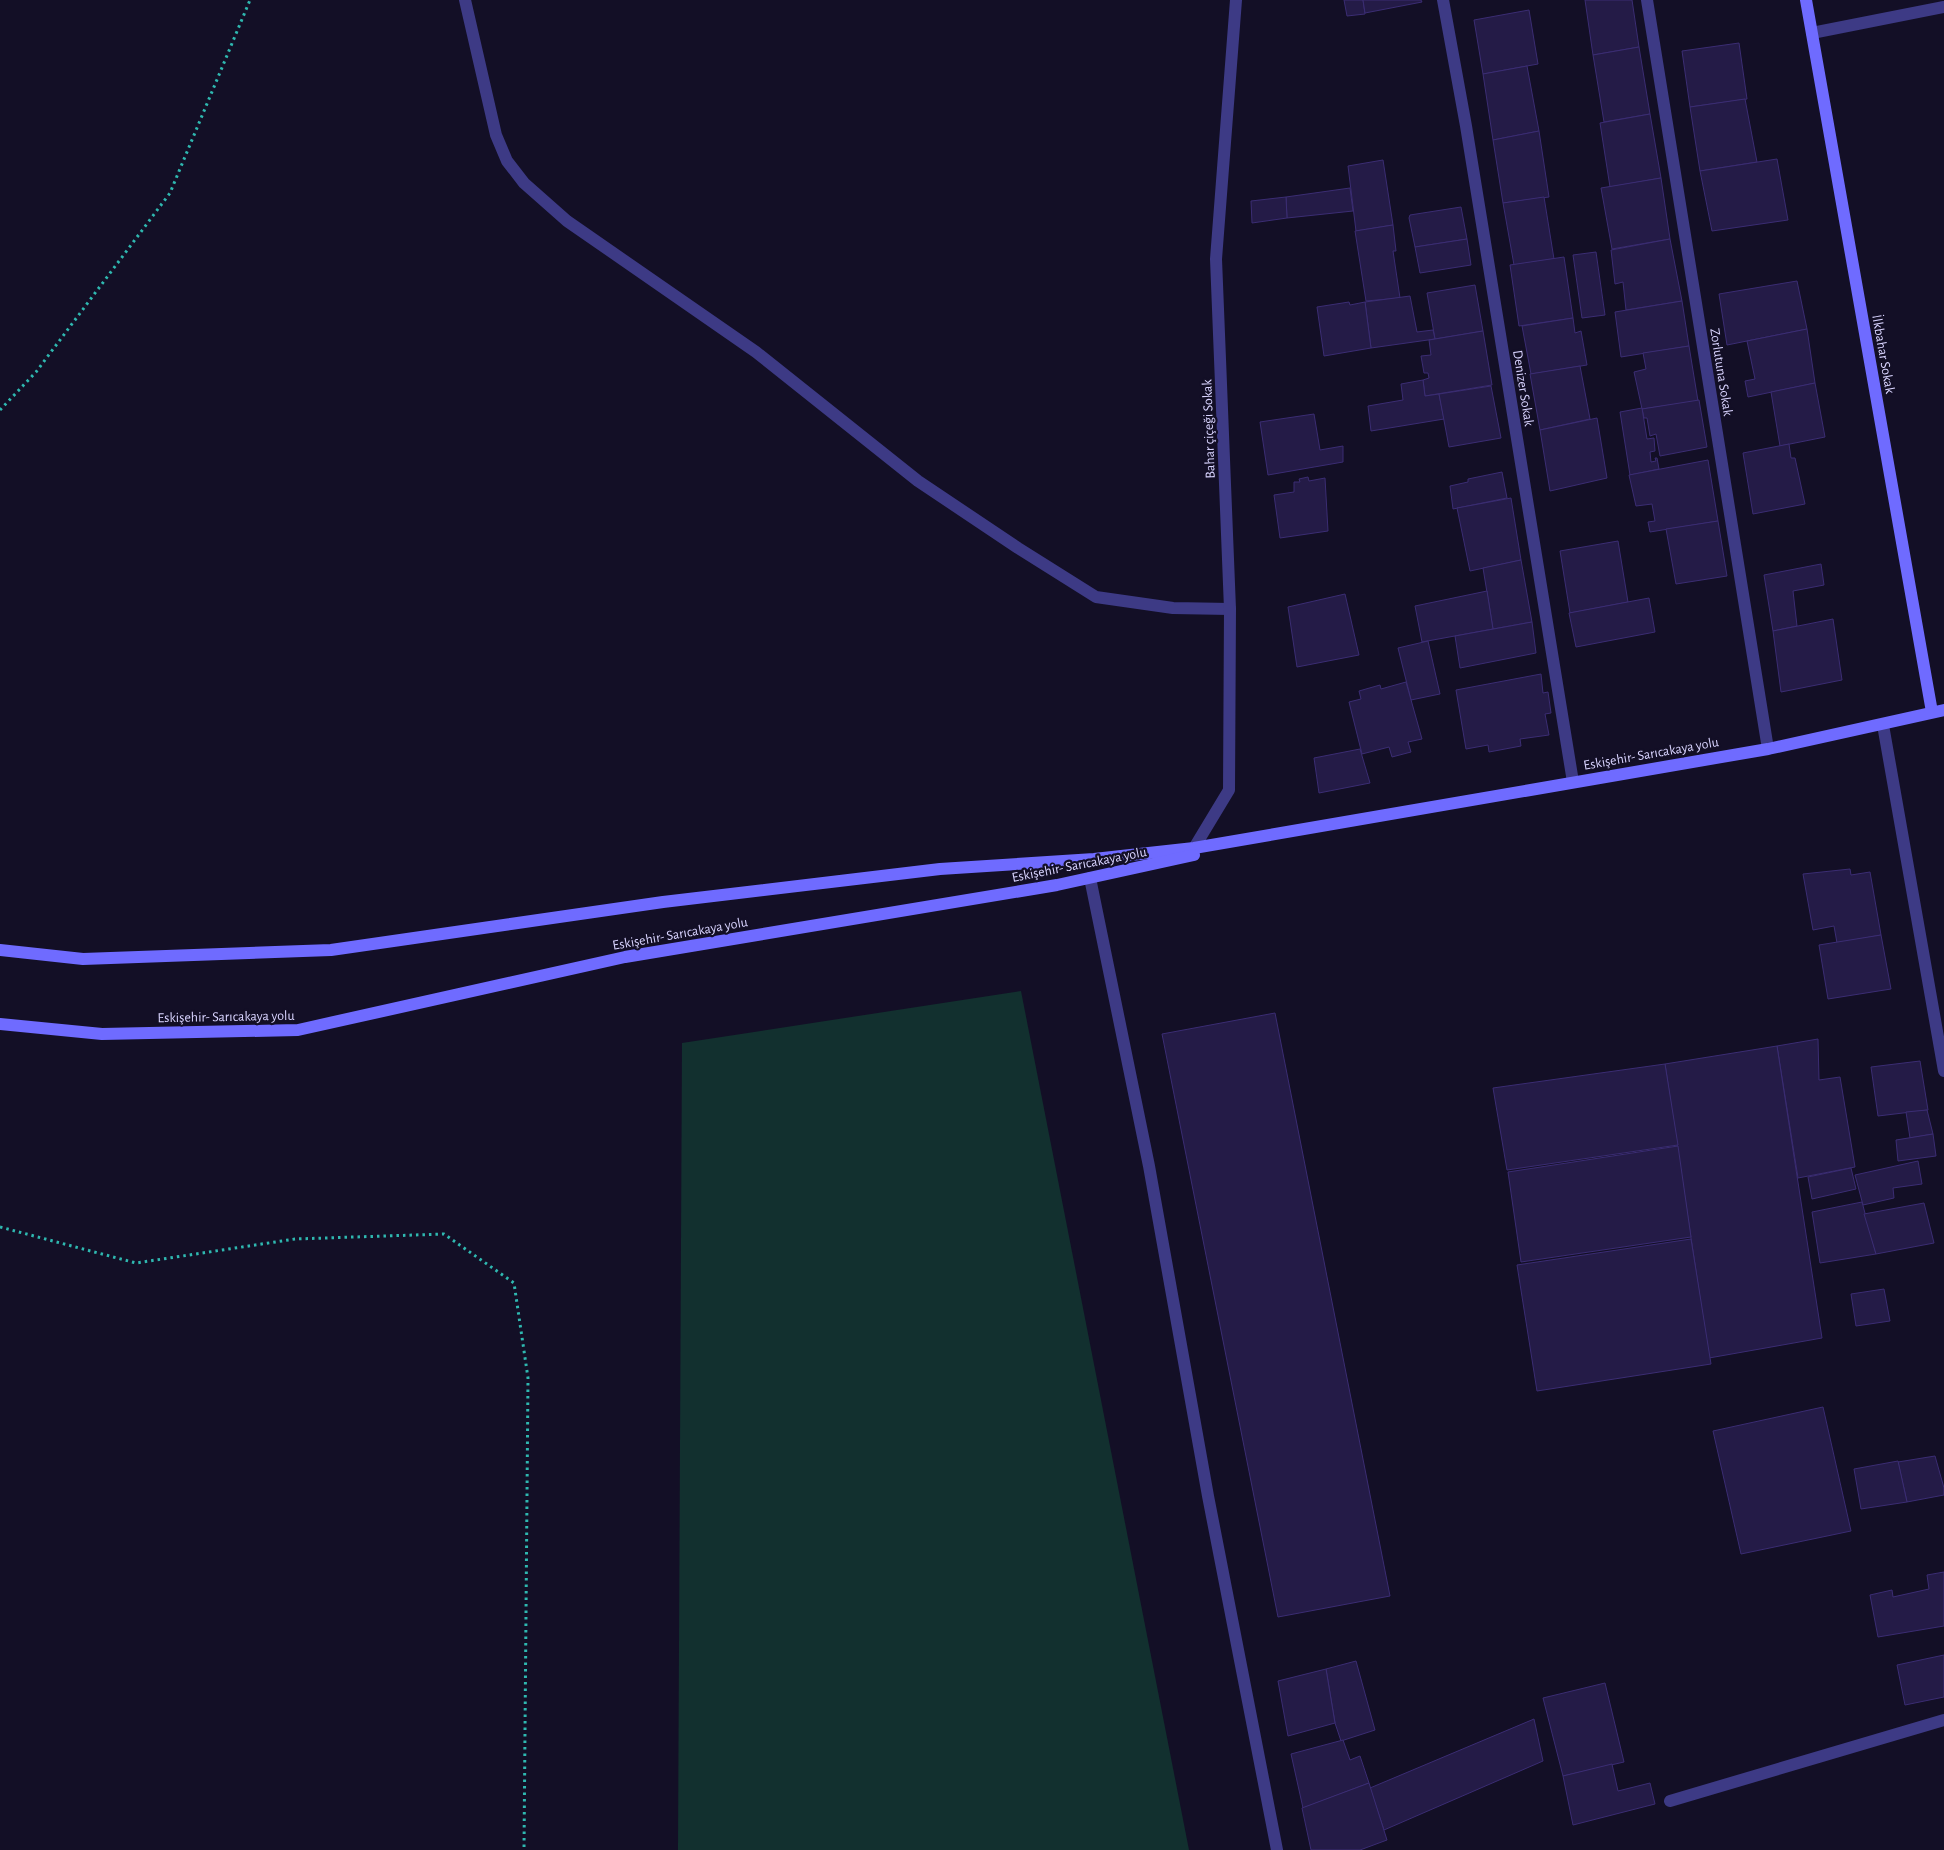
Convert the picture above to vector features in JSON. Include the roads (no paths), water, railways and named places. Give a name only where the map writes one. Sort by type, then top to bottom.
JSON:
[{"type":"main road","name":"İlkbahar Sokak","points":[[1806,0],[1938,711]]},
{"type":"main road","name":"Eskişehir- Sarıcakaya yolu","points":[[0,950],[83,959],[331,950],[663,902],[930,870],[1094,859],[1194,848],[1768,749],[1938,711]]},
{"type":"main road","name":"Eskişehir- Sarıcakaya yolu","points":[[0,1024],[102,1034],[298,1030],[625,957],[1057,885],[1362,819]]},
{"type":"street","points":[[466,0],[496,135],[507,161],[524,183],[567,220],[756,352],[918,481],[1018,548],[1096,597],[1173,608],[1230,609]]},
{"type":"street","name":"Bahar çiçeği Sokak","points":[[1194,848],[1228,790],[1230,609],[1216,259],[1236,0]]},
{"type":"street","name":"Denizer Sokak","points":[[1443,0],[1466,126],[1573,782]]},
{"type":"street","name":"Zorlutuna Sokak","points":[[1647,0],[1768,749]]},
{"type":"street","points":[[1812,33],[1944,7]]},
{"type":"street","points":[[1882,725],[1944,1071]]},
{"type":"street","points":[[1090,878],[1149,1166],[1208,1496],[1277,1850]]},
{"type":"street","points":[[1670,1801],[1944,1720]]}]
